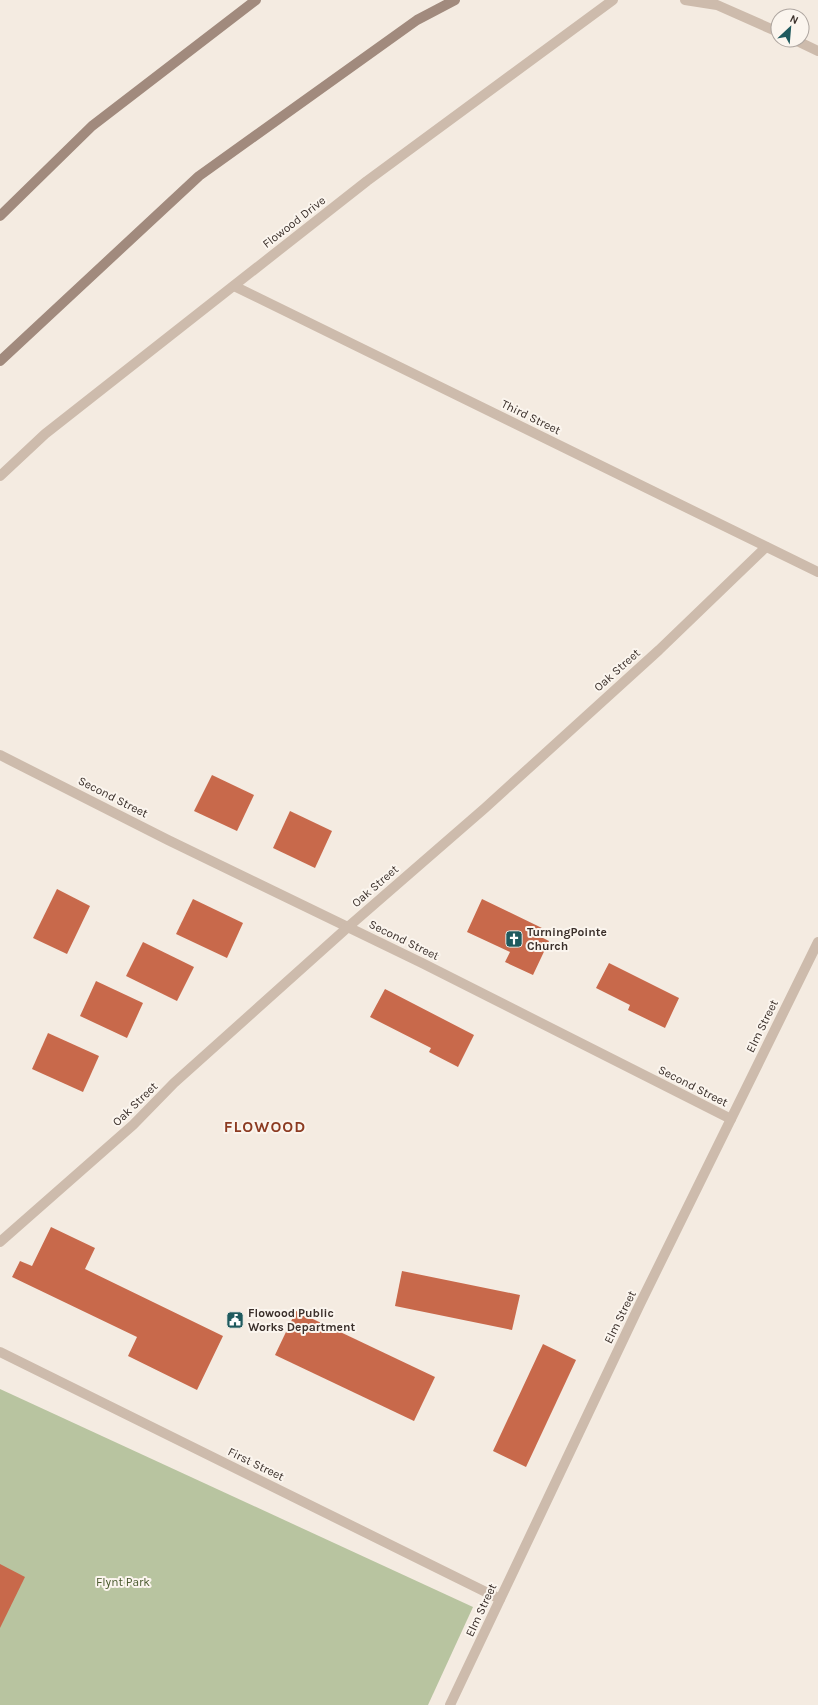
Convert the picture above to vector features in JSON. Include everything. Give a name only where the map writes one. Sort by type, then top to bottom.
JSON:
[{"type":"main road","points":[[0,216],[92,126],[256,0]]},
{"type":"main road","points":[[0,361],[199,176],[417,20],[455,0]]},
{"type":"street","name":"Flowood Drive","points":[[0,476],[45,434],[367,181],[613,0]]},
{"type":"street","points":[[685,0],[717,5],[770,28]]},
{"type":"street","name":"Third Street","points":[[234,286],[818,572]]},
{"type":"street","name":"Oak Street","points":[[0,1242],[133,1125],[174,1083],[348,927],[486,808],[659,650],[766,547]]},
{"type":"street","name":"Second Street","points":[[0,755],[168,840],[348,927],[731,1119]]},
{"type":"street","name":"Elm Street","points":[[450,1705],[640,1304],[818,942]]},
{"type":"street","name":"First Street","points":[[0,1352],[500,1599]]},
{"type":"green space","name":"Flynt Park","points":[[0,1389],[473,1607],[428,1705],[0,1705]]},
{"type":"building","points":[[212,775],[254,795],[237,831],[194,811]]},
{"type":"building","points":[[290,811],[332,831],[315,868],[273,848]]},
{"type":"building","points":[[57,889],[90,906],[67,954],[33,938]]},
{"type":"building","points":[[193,899],[243,923],[227,958],[176,934]]},
{"type":"building","name":"TurningPointe Church","points":[[482,899],[544,929],[541,937],[549,941],[533,975],[505,962],[510,952],[467,932]]},
{"type":"building","points":[[143,942],[194,967],[177,1001],[126,976]]},
{"type":"building","points":[[609,963],[679,998],[665,1028],[628,1010],[630,1005],[596,988]]},
{"type":"building","points":[[96,981],[143,1003],[127,1038],[80,1016]]},
{"type":"building","points":[[385,989],[474,1035],[458,1067],[429,1052],[431,1048],[370,1017]]},
{"type":"building","points":[[48,1033],[99,1056],[83,1092],[32,1069]]},
{"type":"building","points":[[51,1227],[95,1248],[85,1269],[223,1336],[197,1390],[128,1356],[137,1337],[12,1277],[20,1261],[32,1266]]},
{"type":"building","points":[[402,1271],[520,1295],[512,1330],[395,1306]]},
{"type":"building","points":[[296,1311],[435,1377],[414,1421],[275,1355]]},
{"type":"building","points":[[543,1344],[576,1360],[526,1467],[493,1451]]},
{"type":"building","points":[[0,1564],[25,1577],[0,1628]]},
{"type":"place","name":"TurningPointe Church","points":[[514,939]]},
{"type":"place","name":"Flowood Public Works Department","points":[[235,1320]]},
{"type":"district","name":"FLOWOOD","points":[[265,1126]]}]
